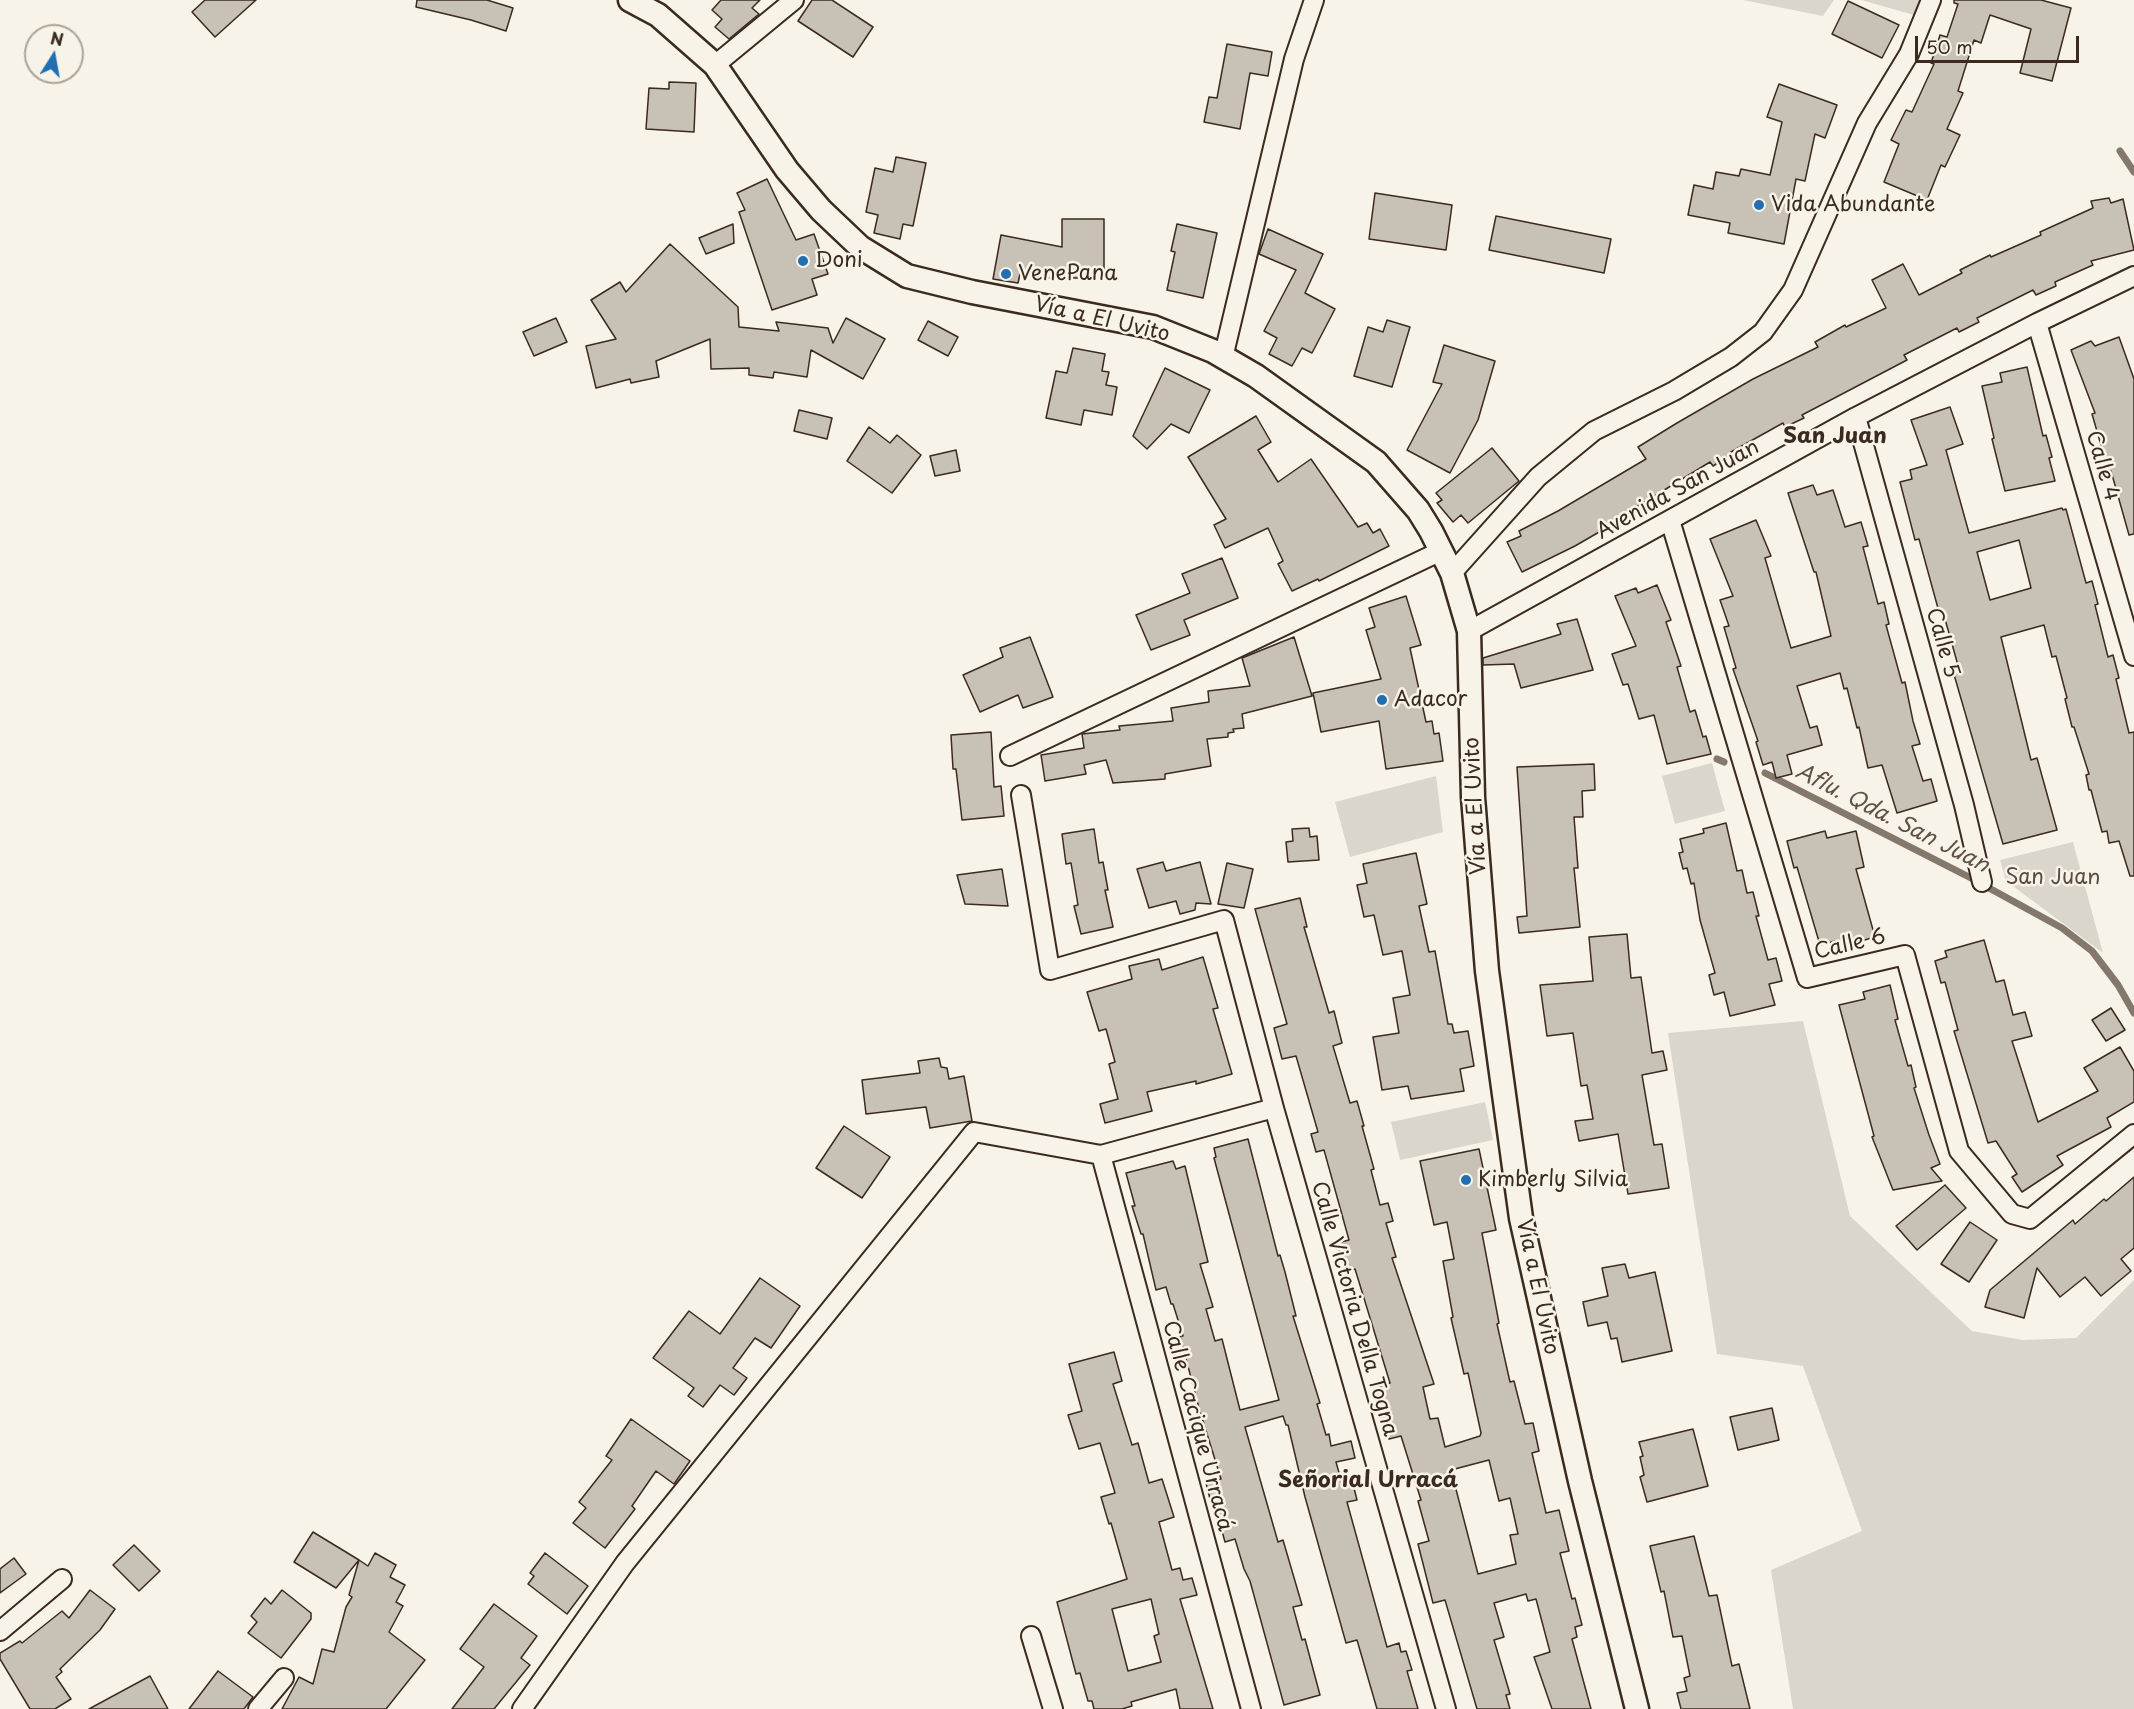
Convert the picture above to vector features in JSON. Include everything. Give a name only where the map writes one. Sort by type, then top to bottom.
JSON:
[{"type":"street","name":"Vía a El Uvito","points":[[630,0],[658,15],[715,65],[788,170],[821,210],[860,247],[907,276],[972,292],[1153,327],[1213,351],[1256,376],[1376,462],[1418,510],[1452,573],[1469,630],[1473,797],[1487,971],[1521,1218],[1580,1481],[1637,1709]]},
{"type":"street","points":[[715,65],[794,0]]},
{"type":"street","points":[[1223,358],[1293,59],[1314,0]]},
{"type":"street","points":[[1452,573],[1538,477],[1594,431],[1674,392],[1731,357],[1763,333],[1793,290],[1867,123],[1909,54],[1931,0]]},
{"type":"street","name":"Avenida San Juan","points":[[1469,630],[1856,417],[2037,323],[2134,276]]},
{"type":"street","name":"Calle 4","points":[[2037,323],[2134,656]]},
{"type":"street","name":"Calle 5","points":[[1856,417],[1964,804],[1982,882]]},
{"type":"street","name":"Calle 6","points":[[1670,520],[1807,978],[1905,955],[1959,1151],[2012,1214],[2030,1219],[2134,1134]]},
{"type":"street","points":[[1010,756],[1441,551]]},
{"type":"street","name":"Calle Victoria Della Togna","points":[[1021,795],[1050,970],[1224,920],[1274,1108],[1446,1709]]},
{"type":"street","points":[[522,1709],[625,1563],[974,1132],[1101,1155],[1274,1108]]},
{"type":"street","name":"Calle Cacique Urracá","points":[[1101,1155],[1251,1709]]},
{"type":"street","points":[[0,1631],[62,1579]]},
{"type":"street","points":[[1031,1636],[1053,1709]]},
{"type":"street","points":[[258,1709],[284,1678]]},
{"type":"green space","points":[[1743,0],[1834,0],[1823,16]]},
{"type":"green space","points":[[1861,0],[1919,0],[1914,15]]},
{"type":"green space","points":[[1712,763],[1725,811],[1675,824],[1662,776]]},
{"type":"green space","points":[[1436,776],[1443,832],[1350,857],[1335,802]]},
{"type":"green space","name":"San Juan","points":[[2073,842],[2103,953],[2006,881],[2000,860]]},
{"type":"green space","points":[[1803,1021],[1850,1216],[1972,1331],[2023,1340],[2076,1338],[2134,1280],[2134,1709],[1793,1709],[1771,1570],[1862,1531],[1803,1366],[1717,1354],[1668,1033]]},
{"type":"green space","points":[[1485,1102],[1493,1140],[1400,1160],[1391,1122]]},
{"type":"building","points":[[205,0],[256,0],[215,37],[192,12]]},
{"type":"building","points":[[417,0],[487,0],[513,8],[506,31],[416,7]]},
{"type":"building","points":[[721,0],[760,0],[752,8],[759,14],[729,39],[715,27],[722,19],[712,10]]},
{"type":"building","points":[[812,0],[832,0],[873,27],[853,57],[798,21]]},
{"type":"building","points":[[1954,0],[2041,0],[2071,8],[2052,81],[2020,73],[2031,29],[1990,15],[1981,43],[1974,40],[1958,91],[1963,93],[1947,129],[1960,135],[1945,167],[1941,165],[1927,200],[1884,182],[1899,144],[1891,140],[1906,110],[1912,112],[1934,64],[1931,63],[1940,35],[1947,37],[1958,4],[1954,3]]},
{"type":"building","points":[[1848,1],[1899,25],[1882,58],[1832,34]]},
{"type":"building","points":[[1227,44],[1272,52],[1268,76],[1250,73],[1240,129],[1204,122],[1209,97],[1217,98]]},
{"type":"building","points":[[669,82],[696,83],[694,132],[646,129],[649,88],[669,89]]},
{"type":"building","points":[[1779,84],[1837,105],[1825,138],[1815,134],[1805,181],[1796,179],[1784,244],[1728,233],[1730,223],[1688,215],[1694,185],[1713,189],[1716,172],[1739,176],[1741,169],[1770,175],[1782,122],[1767,117]]},
{"type":"building","points":[[896,157],[926,163],[913,226],[903,224],[900,239],[874,233],[878,215],[866,212],[875,168],[893,172]]},
{"type":"building","points":[[767,179],[796,240],[814,234],[828,274],[812,279],[817,295],[772,310],[739,212],[745,210],[737,193]]},
{"type":"building","points":[[1375,193],[1452,205],[1446,250],[1369,239]]},
{"type":"building","points":[[2109,198],[2111,203],[2123,199],[2134,250],[2091,261],[2093,265],[2055,282],[2056,286],[2036,295],[2033,290],[1977,318],[1979,322],[1959,332],[1957,328],[1904,355],[1907,360],[1802,415],[1804,418],[1785,427],[1783,423],[1731,452],[1732,454],[1713,466],[1710,462],[1612,522],[1613,524],[1522,572],[1507,542],[1521,536],[1519,531],[1558,511],[1646,459],[1638,447],[1677,423],[1753,379],[1818,347],[1815,342],[1845,325],[1846,327],[1886,308],[1872,280],[1903,264],[1919,295],[1962,273],[1960,270],[1990,255],[1991,257],[2041,235],[2040,232],[2093,208],[2091,201]]},
{"type":"building","points":[[1496,216],[1611,239],[1604,273],[1489,250]]},
{"type":"building","points":[[1062,219],[1104,219],[1104,278],[1042,278],[1020,274],[1018,283],[993,279],[1001,235],[1062,247]]},
{"type":"building","points":[[733,224],[734,243],[706,254],[699,238]]},
{"type":"building","points":[[1177,224],[1217,233],[1203,298],[1167,290],[1175,252],[1171,251]]},
{"type":"building","points":[[1268,229],[1323,254],[1305,293],[1335,309],[1312,353],[1302,348],[1292,366],[1269,354],[1277,338],[1264,331],[1296,270],[1259,254]]},
{"type":"building","points":[[670,244],[738,307],[739,327],[779,331],[776,322],[828,328],[833,343],[846,318],[885,339],[863,379],[811,350],[807,377],[774,372],[773,378],[749,375],[749,368],[711,369],[710,339],[656,361],[659,377],[631,383],[630,379],[596,388],[586,346],[616,339],[591,300],[620,282],[626,292]]},
{"type":"building","points":[[556,318],[567,342],[534,356],[523,332]]},
{"type":"building","points":[[1387,320],[1410,327],[1392,387],[1354,376],[1368,327],[1383,332]]},
{"type":"building","points":[[928,321],[958,337],[948,356],[918,340]]},
{"type":"building","points":[[2119,337],[2134,379],[2134,534],[2129,535],[2111,471],[2107,472],[2092,414],[2095,413],[2071,350],[2091,341],[2095,346]]},
{"type":"building","points":[[1444,345],[1495,361],[1478,420],[1450,473],[1407,450],[1442,384],[1433,382]]},
{"type":"building","points":[[1073,348],[1105,354],[1102,371],[1109,372],[1106,385],[1117,387],[1112,415],[1084,410],[1081,425],[1046,418],[1056,371],[1067,373]]},
{"type":"building","points":[[2027,367],[2043,436],[2046,435],[2052,457],[2049,458],[2055,481],[2005,491],[1982,386],[2002,382],[2000,373]]},
{"type":"building","points":[[1165,368],[1210,390],[1189,433],[1171,424],[1147,449],[1133,436]]},
{"type":"building","points":[[1950,407],[1963,444],[1946,450],[1969,533],[2062,508],[2066,509],[2086,583],[2092,581],[2098,604],[2095,605],[2108,657],[2113,655],[2119,678],[2116,679],[2129,733],[2134,732],[2134,876],[2130,876],[2119,841],[2109,843],[2107,831],[2102,832],[2091,790],[2089,790],[2086,775],[2089,774],[2074,727],[2072,727],[2056,656],[2052,657],[2044,625],[2001,637],[2031,760],[2037,758],[2057,830],[2003,844],[1953,671],[1959,669],[1943,612],[1939,612],[1919,539],[1915,540],[1900,482],[1912,479],[1910,470],[1927,465],[1911,420]],"holes":[[[2019,540],[2031,588],[1990,600],[1977,552]]]},
{"type":"building","points":[[799,410],[832,418],[827,439],[794,431]]},
{"type":"building","points":[[1256,416],[1271,442],[1258,450],[1278,482],[1311,459],[1358,527],[1367,523],[1373,533],[1380,529],[1389,546],[1319,581],[1318,579],[1292,591],[1278,564],[1283,561],[1268,528],[1225,548],[1214,525],[1226,519],[1188,457]]},
{"type":"building","points":[[869,427],[890,443],[897,435],[921,455],[892,493],[847,461]]},
{"type":"building","points":[[1492,448],[1519,481],[1468,523],[1461,515],[1453,522],[1437,503],[1442,500],[1436,493]]},
{"type":"building","points":[[956,450],[960,471],[935,476],[930,456]]},
{"type":"building","points":[[1813,485],[1817,495],[1833,490],[1845,527],[1861,522],[1868,546],[1863,547],[1878,604],[1884,602],[1889,624],[1886,625],[1902,683],[1905,682],[1920,744],[1912,746],[1923,781],[1931,779],[1937,801],[1897,813],[1882,765],[1868,768],[1859,727],[1857,728],[1847,688],[1844,689],[1840,673],[1797,686],[1810,728],[1817,726],[1822,745],[1787,755],[1792,774],[1776,778],[1772,762],[1763,765],[1756,742],[1758,741],[1733,669],[1736,668],[1724,627],[1729,626],[1720,600],[1733,596],[1710,539],[1756,520],[1771,556],[1765,558],[1791,648],[1831,636],[1816,572],[1814,572],[1788,493]]},
{"type":"building","points":[[1222,558],[1238,598],[1184,620],[1190,635],[1151,650],[1136,615],[1190,593],[1182,574]]},
{"type":"building","points":[[1657,585],[1671,620],[1666,622],[1681,666],[1677,667],[1690,712],[1695,710],[1711,754],[1667,764],[1654,715],[1639,719],[1628,684],[1623,685],[1612,654],[1636,646],[1615,596],[1636,588],[1638,593]]},
{"type":"building","points":[[1406,596],[1421,645],[1410,648],[1426,722],[1432,721],[1434,734],[1439,733],[1443,761],[1386,769],[1379,721],[1321,732],[1313,693],[1381,679],[1366,630],[1375,627],[1369,608]]},
{"type":"building","points":[[1577,619],[1593,670],[1521,688],[1514,664],[1483,665],[1483,658],[1561,634],[1557,624]]},
{"type":"building","points":[[1030,637],[1053,697],[1023,708],[1018,695],[980,712],[963,675],[1003,657],[1000,648]]},
{"type":"building","points":[[1294,637],[1312,696],[1242,714],[1244,728],[1233,729],[1234,732],[1228,733],[1228,737],[1207,739],[1211,766],[1165,774],[1165,779],[1113,783],[1106,760],[1084,765],[1086,774],[1045,781],[1041,755],[1084,748],[1082,734],[1120,730],[1119,726],[1173,721],[1171,708],[1209,702],[1208,691],[1250,686],[1242,658]]},
{"type":"building","points":[[991,732],[994,787],[1001,786],[1004,816],[962,820],[956,769],[953,769],[951,735]]},
{"type":"building","points":[[1594,764],[1595,790],[1582,791],[1583,817],[1574,817],[1578,868],[1574,868],[1580,927],[1519,933],[1517,917],[1527,916],[1517,767]]},
{"type":"building","points":[[1726,823],[1737,871],[1742,870],[1747,893],[1753,892],[1759,916],[1756,916],[1768,960],[1776,958],[1782,981],[1769,984],[1775,1005],[1730,1016],[1724,992],[1714,995],[1709,975],[1715,973],[1700,920],[1694,883],[1691,884],[1687,868],[1683,869],[1679,853],[1683,852],[1680,839],[1704,833],[1703,829]]},
{"type":"building","points":[[1309,828],[1310,837],[1317,836],[1319,860],[1288,862],[1286,842],[1293,841],[1292,829]]},
{"type":"building","points":[[1094,829],[1099,863],[1103,862],[1108,890],[1105,890],[1113,927],[1081,934],[1074,906],[1078,905],[1071,863],[1066,864],[1062,834]]},
{"type":"building","points":[[1825,831],[1827,838],[1856,831],[1864,867],[1856,869],[1875,937],[1854,943],[1855,946],[1838,951],[1835,941],[1820,945],[1787,841]]},
{"type":"building","points":[[1416,853],[1427,904],[1419,906],[1429,952],[1435,951],[1448,1024],[1452,1024],[1454,1033],[1468,1031],[1474,1066],[1460,1069],[1464,1091],[1411,1099],[1408,1086],[1382,1090],[1373,1037],[1399,1033],[1393,998],[1410,995],[1402,951],[1383,955],[1374,915],[1364,917],[1357,885],[1367,883],[1363,864]]},
{"type":"building","points":[[1163,862],[1166,871],[1200,862],[1211,904],[1196,903],[1195,910],[1180,914],[1176,901],[1149,908],[1137,869]]},
{"type":"building","points":[[1227,863],[1253,869],[1244,908],[1218,904]]},
{"type":"building","points":[[1002,869],[1008,906],[965,904],[957,875]]},
{"type":"building","points":[[1300,898],[1307,927],[1304,927],[1329,1013],[1334,1011],[1342,1043],[1333,1046],[1350,1103],[1357,1101],[1374,1169],[1371,1170],[1380,1205],[1388,1203],[1393,1221],[1386,1223],[1396,1257],[1392,1258],[1434,1384],[1423,1387],[1430,1419],[1438,1418],[1445,1447],[1480,1436],[1481,1433],[1468,1373],[1464,1374],[1451,1318],[1453,1317],[1443,1261],[1454,1259],[1447,1222],[1434,1225],[1420,1161],[1479,1149],[1496,1230],[1482,1233],[1499,1323],[1497,1324],[1510,1382],[1514,1381],[1525,1424],[1533,1423],[1539,1451],[1532,1453],[1546,1513],[1559,1510],[1569,1551],[1560,1553],[1572,1599],[1575,1598],[1582,1625],[1575,1627],[1577,1637],[1572,1639],[1591,1709],[1552,1709],[1534,1657],[1550,1652],[1536,1599],[1528,1601],[1526,1594],[1494,1603],[1504,1637],[1494,1640],[1510,1694],[1506,1695],[1510,1709],[1477,1709],[1445,1600],[1433,1603],[1418,1544],[1429,1541],[1418,1501],[1421,1500],[1401,1436],[1389,1439],[1374,1388],[1390,1383],[1355,1269],[1346,1272],[1337,1243],[1349,1240],[1324,1150],[1316,1152],[1311,1134],[1318,1132],[1296,1056],[1282,1059],[1274,1028],[1287,1024],[1255,909]],"holes":[[[1489,1460],[1499,1501],[1510,1498],[1518,1534],[1510,1535],[1516,1564],[1478,1574],[1451,1470]]]},
{"type":"building","points":[[1627,934],[1631,978],[1641,977],[1652,1053],[1663,1051],[1667,1070],[1642,1075],[1654,1145],[1662,1144],[1669,1188],[1628,1194],[1618,1134],[1579,1141],[1575,1121],[1593,1119],[1587,1085],[1581,1086],[1573,1033],[1547,1036],[1540,985],[1593,981],[1589,937]]},
{"type":"building","points":[[1984,940],[1996,982],[2004,980],[2013,1015],[2025,1012],[2032,1036],[2012,1041],[2038,1122],[2098,1091],[2084,1068],[2120,1047],[2134,1071],[2134,1102],[2107,1118],[2111,1127],[2057,1156],[2063,1165],[2022,1192],[2012,1177],[2017,1174],[1996,1141],[1988,1143],[1954,1031],[1958,1030],[1945,982],[1941,983],[1935,961],[1947,957],[1945,951]]},
{"type":"building","points":[[1203,957],[1218,1008],[1213,1009],[1232,1074],[1196,1084],[1196,1081],[1147,1092],[1152,1111],[1105,1123],[1100,1104],[1118,1099],[1109,1064],[1115,1062],[1106,1029],[1099,1031],[1087,992],[1132,979],[1129,966],[1159,959],[1162,970]]},
{"type":"building","points":[[1890,985],[1898,1019],[1895,1020],[1908,1066],[1911,1065],[1916,1087],[1914,1088],[1940,1164],[1931,1168],[1942,1181],[1893,1190],[1872,1137],[1874,1136],[1839,1005],[1865,999],[1863,992]]},
{"type":"building","points":[[2111,1008],[2125,1030],[2106,1041],[2092,1020]]},
{"type":"building","points":[[939,1058],[941,1067],[947,1068],[949,1079],[964,1076],[972,1121],[930,1128],[926,1107],[866,1114],[862,1080],[920,1073],[918,1061]]},
{"type":"building","points":[[844,1126],[890,1157],[862,1198],[816,1168]]},
{"type":"building","points":[[1248,1139],[1278,1256],[1280,1255],[1285,1272],[1296,1316],[1293,1316],[1320,1403],[1317,1404],[1326,1435],[1329,1434],[1331,1446],[1351,1441],[1355,1458],[1336,1462],[1343,1487],[1353,1484],[1357,1500],[1347,1502],[1387,1647],[1399,1643],[1401,1652],[1406,1651],[1412,1670],[1407,1671],[1418,1709],[1377,1709],[1357,1640],[1346,1643],[1305,1497],[1288,1425],[1283,1416],[1245,1427],[1278,1542],[1283,1540],[1302,1605],[1293,1607],[1302,1640],[1305,1639],[1320,1695],[1284,1705],[1250,1581],[1235,1539],[1225,1542],[1213,1498],[1210,1499],[1206,1483],[1221,1479],[1199,1408],[1180,1336],[1183,1336],[1166,1287],[1156,1290],[1143,1234],[1141,1234],[1132,1206],[1135,1206],[1126,1173],[1173,1161],[1176,1169],[1185,1166],[1208,1262],[1200,1264],[1213,1307],[1206,1309],[1215,1341],[1222,1339],[1240,1410],[1279,1400],[1214,1158],[1216,1157],[1214,1148]]},
{"type":"building","points":[[2134,1177],[2134,1248],[2121,1259],[2131,1271],[2101,1296],[2085,1277],[2060,1297],[2037,1268],[2024,1318],[1985,1307],[1990,1290],[2073,1220],[2075,1224]]},
{"type":"building","points":[[1945,1185],[1966,1208],[1917,1250],[1896,1226]]},
{"type":"building","points":[[1970,1222],[1997,1240],[1969,1282],[1941,1264]]},
{"type":"building","points":[[1625,1264],[1629,1278],[1655,1272],[1672,1351],[1622,1362],[1617,1338],[1611,1339],[1607,1322],[1588,1326],[1583,1302],[1608,1296],[1602,1268]]},
{"type":"building","points":[[760,1278],[800,1306],[771,1348],[755,1338],[733,1368],[747,1378],[734,1395],[720,1385],[703,1407],[688,1396],[694,1388],[653,1358],[689,1311],[720,1334]]},
{"type":"building","points":[[1114,1352],[1122,1381],[1113,1384],[1132,1445],[1138,1443],[1149,1483],[1162,1479],[1174,1517],[1159,1522],[1172,1570],[1180,1568],[1183,1580],[1192,1578],[1197,1595],[1180,1599],[1213,1709],[1180,1709],[1176,1689],[1131,1702],[1132,1706],[1122,1709],[1094,1709],[1092,1701],[1088,1701],[1080,1673],[1076,1674],[1057,1602],[1127,1579],[1101,1497],[1115,1493],[1100,1443],[1079,1449],[1068,1415],[1082,1411],[1069,1364]],"holes":[[[1151,1599],[1159,1634],[1154,1636],[1161,1662],[1128,1671],[1112,1609]]]},
{"type":"building","points":[[1772,1408],[1779,1440],[1738,1450],[1730,1417]]},
{"type":"building","points":[[631,1419],[690,1461],[674,1484],[656,1471],[632,1506],[635,1509],[605,1548],[573,1523],[586,1508],[579,1502],[612,1460],[606,1456]]},
{"type":"building","points":[[1693,1429],[1708,1486],[1647,1502],[1640,1477],[1644,1475],[1640,1457],[1643,1456],[1639,1442]]},
{"type":"building","points":[[313,1532],[359,1560],[336,1588],[294,1562]]},
{"type":"building","points":[[1694,1536],[1709,1596],[1717,1595],[1732,1666],[1739,1664],[1750,1709],[1681,1709],[1677,1693],[1687,1691],[1684,1678],[1690,1676],[1682,1636],[1673,1637],[1664,1591],[1661,1592],[1650,1546]]},
{"type":"building","points":[[134,1545],[160,1571],[139,1591],[113,1565]]},
{"type":"building","points":[[375,1553],[396,1565],[390,1577],[405,1585],[396,1602],[403,1606],[389,1632],[425,1660],[386,1709],[282,1709],[299,1677],[313,1684],[322,1649],[334,1652],[346,1607],[352,1597],[349,1595],[359,1560],[368,1566]]},
{"type":"building","points":[[545,1553],[588,1586],[567,1614],[528,1584],[534,1576],[530,1573]]},
{"type":"building","points":[[14,1558],[26,1574],[0,1593],[0,1569]]},
{"type":"building","points":[[90,1590],[115,1609],[100,1630],[60,1669],[62,1672],[56,1677],[71,1699],[55,1709],[30,1709],[0,1659],[0,1653],[20,1641],[22,1643],[62,1611],[69,1618]]},
{"type":"building","points":[[282,1590],[311,1613],[311,1619],[281,1658],[248,1633],[257,1622],[251,1616],[265,1598],[271,1604]]},
{"type":"building","points":[[494,1604],[537,1636],[521,1658],[530,1665],[494,1709],[452,1709],[484,1667],[460,1649]]},
{"type":"building","points":[[218,1671],[253,1697],[244,1709],[189,1709]]},
{"type":"building","points":[[150,1676],[168,1709],[89,1709]]},
{"type":"waterway","points":[[2120,151],[2134,172]]},
{"type":"waterway","name":"Aflu. Qda. San Juan","points":[[1717,759],[1724,762]]},
{"type":"waterway","name":"Aflu. Qda. San Juan","points":[[1765,773],[1969,877],[2062,928],[2092,951],[2118,985],[2134,1013]]},
{"type":"place","name":"Vida Abundante","points":[[1759,205]]},
{"type":"place","name":"Doni","points":[[803,261]]},
{"type":"place","name":"VenePana","points":[[1006,274]]},
{"type":"place","name":"Adacor","points":[[1382,700]]},
{"type":"place","name":"Kimberly Silvia","points":[[1466,1180]]},
{"type":"district","name":"San Juan","points":[[1835,437]]},
{"type":"district","name":"Señorial Urracá","points":[[1368,1481]]}]
